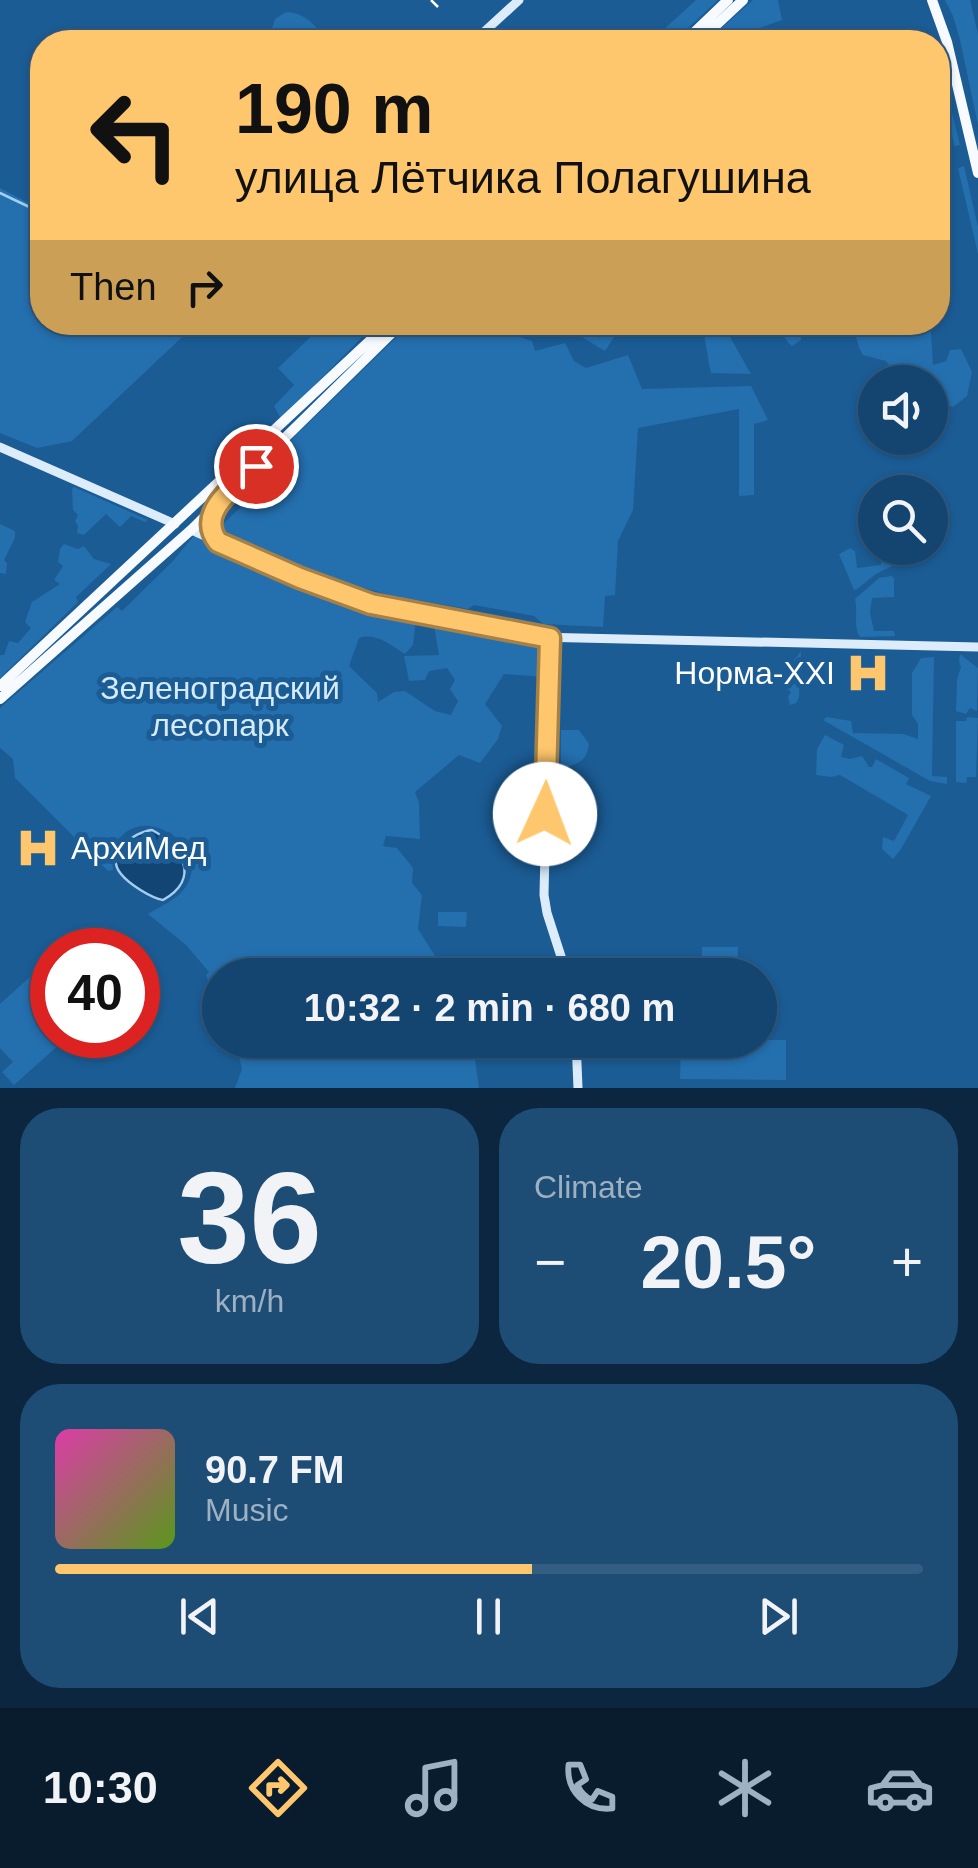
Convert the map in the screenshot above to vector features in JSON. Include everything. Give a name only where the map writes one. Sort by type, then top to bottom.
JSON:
[{"type":"main road","points":[[697,30],[728,0]]},
{"type":"main road","points":[[711,30],[743,0]]},
{"type":"main road","points":[[932,0],[943,30]]},
{"type":"main road","points":[[950,51],[978,172]]},
{"type":"main road","points":[[0,686],[376,335]]},
{"type":"main road","points":[[0,699],[191,530],[391,335]]},
{"type":"main road","points":[[176,524],[191,530]]},
{"type":"street","points":[[486,30],[519,0]]},
{"type":"street","points":[[0,447],[176,524]]},
{"type":"street","points":[[214,508],[211,530],[218,542]]},
{"type":"street","points":[[191,530],[371,604],[550,638],[978,646]]},
{"type":"street","points":[[550,638],[544,894],[562,958]]},
{"type":"street","points":[[577,1058],[578,1088]]},
{"type":"green space","points":[[696,0],[718,0],[686,30],[663,30]]},
{"type":"green space","points":[[753,0],[778,0],[782,20],[754,30],[719,30]]},
{"type":"green space","points":[[945,0],[970,0],[978,34],[978,125],[960,40]]},
{"type":"green space","points":[[286,12],[293,13],[318,30],[272,30],[275,19]]},
{"type":"green space","points":[[950,104],[960,145],[954,146],[950,124]]},
{"type":"green space","points":[[964,166],[978,227],[978,254],[958,168]]},
{"type":"green space","points":[[0,188],[30,204],[30,335],[184,335],[72,441],[37,448],[0,433]]},
{"type":"green space","points":[[312,335],[364,335],[281,419],[274,406],[294,385],[278,368]]},
{"type":"green space","points":[[399,335],[514,335],[532,341],[535,351],[565,343],[574,361],[586,368],[628,355],[642,389],[751,386],[768,420],[754,424],[754,495],[739,496],[739,409],[638,428],[633,510],[618,541],[615,595],[605,596],[603,627],[543,624],[534,616],[390,595],[303,568],[224,535],[221,526],[251,497],[242,488]]},
{"type":"green space","points":[[583,335],[615,335],[605,351]]},
{"type":"green space","points":[[703,335],[729,335],[751,374],[711,373]]},
{"type":"green space","points":[[783,335],[801,335],[801,340],[792,346]]},
{"type":"green space","points":[[855,335],[931,335],[933,365],[889,365],[863,355]]},
{"type":"green space","points":[[961,349],[972,372],[967,396],[953,407],[948,406],[948,365],[933,365],[946,361],[950,350]]},
{"type":"green space","points":[[74,487],[148,520],[131,516],[120,527],[106,514],[84,535],[77,533]]},
{"type":"green space","points":[[0,524],[15,531],[4,560],[6,574],[0,573]]},
{"type":"green space","name":"Зеленоградский лесопарк","points":[[197,536],[334,599],[506,633],[545,646],[544,677],[504,674],[485,704],[502,726],[498,739],[480,763],[459,755],[415,792],[420,839],[386,836],[383,846],[397,848],[413,868],[412,883],[422,895],[418,929],[436,958],[202,958],[202,964],[148,914],[176,897],[190,878],[188,857],[192,856],[182,843],[157,828],[136,827],[120,838],[113,870],[108,871],[15,778],[13,759],[0,748],[0,708],[117,607],[122,611]],"holes":[[[416,619],[434,626],[439,655],[404,656],[409,681],[425,680],[429,671],[447,668],[455,680],[450,689],[458,701],[451,715],[435,711],[405,691],[394,692],[378,702],[377,693],[349,666],[359,638],[377,638],[405,654],[413,645]]]},
{"type":"green space","points":[[64,544],[78,549],[84,546],[94,559],[111,564],[0,678],[0,655],[4,655],[9,641],[18,643],[31,628],[25,622],[32,602],[60,584],[54,580],[63,566],[58,562]]},
{"type":"green space","points":[[850,548],[855,551],[857,568],[894,565],[854,590],[839,554]]},
{"type":"green space","points":[[892,576],[894,597],[872,598],[870,613],[874,631],[894,631],[895,636],[860,637],[855,599],[879,578]]},
{"type":"green space","points":[[801,651],[799,697],[790,705],[791,692],[783,686],[785,673]]},
{"type":"green space","points":[[960,654],[978,668],[977,711],[970,708],[966,714],[956,711]]},
{"type":"green space","points":[[934,657],[932,776],[947,777],[947,784],[930,781],[823,720],[827,717],[851,721],[853,733],[903,734],[918,739],[918,724],[912,715],[912,673],[921,658]]},
{"type":"green space","points":[[967,717],[978,718],[976,777],[967,777],[966,783],[956,782],[956,721],[966,721]]},
{"type":"green space","points":[[561,730],[579,730],[589,744],[583,759],[561,769]]},
{"type":"green space","points":[[825,735],[844,745],[841,757],[862,756],[869,767],[876,759],[909,778],[906,784],[931,796],[893,859],[882,849],[883,837],[894,841],[908,815],[840,775],[816,775],[817,749]]},
{"type":"green space","points":[[438,912],[467,912],[466,927],[438,926]]},
{"type":"green space","points":[[702,947],[738,947],[738,958],[702,958]]},
{"type":"green space","points":[[30,977],[30,1058],[44,1058],[14,1085],[2,1072],[13,1062],[0,1048],[0,1004]]},
{"type":"green space","points":[[777,1040],[786,1040],[786,1080],[680,1079],[681,1058],[777,1058]]},
{"type":"green space","points":[[239,1058],[475,1058],[479,1088],[235,1088],[242,1069]]},
{"type":"shaded area","points":[[152,830],[172,845],[183,863],[182,882],[163,900],[135,886],[117,866],[123,845]]},
{"type":"waterway","points":[[0,193],[30,207]]},
{"type":"railway","points":[[431,0],[438,7]]},
{"type":"place","name":"Норма-XXI","points":[[868,673]]},
{"type":"place","name":"АрхиМед","points":[[38,848]]},
{"type":"route","points":[[256,466],[214,508],[211,530],[218,542],[371,604],[550,638],[545,814]]}]
